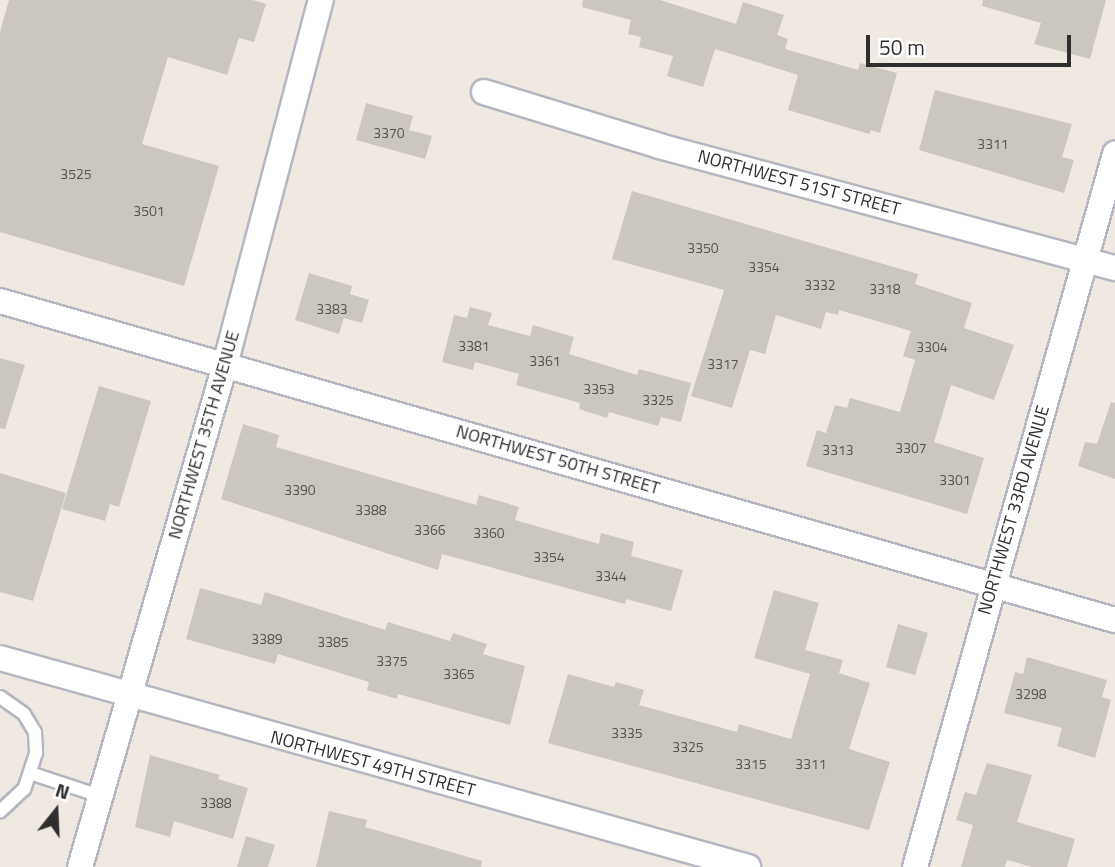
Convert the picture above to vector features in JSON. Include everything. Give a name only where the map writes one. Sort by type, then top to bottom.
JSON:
[{"type":"street","name":"NORTHWEST 35TH AVENUE","points":[[80,867],[225,365],[321,0]]},
{"type":"street","name":"NORTHWEST 51ST STREET","points":[[484,92],[659,146],[1115,268]]},
{"type":"street","name":"NORTHWEST 33RD AVENUE","points":[[915,867],[1115,155]]},
{"type":"street","name":"NORTHWEST 50TH STREET","points":[[0,301],[1115,620]]},
{"type":"street","name":"NORTHWEST 49TH STREET","points":[[0,658],[129,697],[747,867]]},
{"type":"lane","points":[[0,697],[13,702],[35,732],[36,753],[19,797],[0,811]]},
{"type":"lane","points":[[30,773],[100,796]]},
{"type":"building","points":[[9,0],[253,0],[266,4],[254,42],[239,38],[227,75],[168,57],[142,144],[219,166],[184,286],[0,232],[0,32]]},
{"type":"building","points":[[583,0],[660,0],[736,24],[743,2],[784,15],[777,35],[788,39],[785,49],[858,70],[860,63],[897,73],[880,133],[871,130],[869,134],[788,110],[798,75],[715,49],[703,87],[667,76],[673,56],[639,47],[641,37],[628,34],[631,20],[582,7]]},
{"type":"building","points":[[983,0],[1106,0],[1090,59],[1034,44],[1041,23],[982,6]]},
{"type":"building","points":[[935,90],[1072,124],[1062,157],[1074,160],[1064,193],[919,150]]},
{"type":"building","points":[[366,103],[413,116],[409,130],[432,136],[425,159],[356,140]]},
{"type":"building","points":[[632,191],[918,274],[915,284],[972,303],[964,328],[1014,345],[994,400],[951,385],[934,442],[984,458],[967,514],[806,466],[817,430],[826,433],[835,405],[847,408],[850,398],[900,412],[915,360],[903,356],[911,331],[839,310],[838,315],[826,312],[821,329],[776,315],[765,354],[750,350],[732,408],[691,396],[724,290],[612,259]]},
{"type":"building","points":[[309,273],[352,286],[350,294],[369,300],[362,323],[344,318],[339,334],[295,320]]},
{"type":"building","points":[[470,307],[492,313],[488,325],[530,336],[533,325],[574,337],[569,354],[637,375],[639,369],[691,383],[681,422],[661,417],[658,426],[609,412],[607,418],[579,409],[580,403],[516,385],[519,374],[475,362],[473,370],[442,362],[454,315],[467,318]]},
{"type":"building","points":[[0,358],[25,365],[5,429],[0,428]]},
{"type":"building","points":[[99,386],[151,401],[119,507],[110,504],[105,521],[62,509]]},
{"type":"building","points":[[1111,402],[1115,403],[1115,479],[1078,466],[1085,442],[1097,444]]},
{"type":"building","points":[[243,424],[279,435],[276,447],[476,505],[479,495],[519,507],[515,520],[599,544],[601,533],[634,542],[631,556],[683,570],[671,611],[626,599],[625,604],[442,554],[438,570],[221,499]]},
{"type":"building","points":[[0,473],[66,493],[33,601],[0,592]]},
{"type":"building","points":[[200,588],[261,605],[265,592],[385,630],[388,622],[450,641],[453,633],[487,644],[483,654],[525,666],[510,725],[398,694],[397,699],[367,690],[369,682],[278,654],[275,664],[186,639]]},
{"type":"building","points":[[774,590],[819,603],[805,650],[843,660],[839,673],[870,683],[849,749],[890,762],[869,830],[548,743],[568,674],[614,687],[616,682],[644,690],[639,705],[737,732],[739,724],[791,739],[810,674],[754,658]]},
{"type":"building","points":[[898,624],[928,633],[915,675],[886,667]]},
{"type":"building","points":[[1027,657],[1107,680],[1102,697],[1111,700],[1095,758],[1057,746],[1062,728],[1004,713],[1015,672],[1023,674]]},
{"type":"building","points":[[150,755],[220,775],[218,779],[248,788],[233,839],[174,821],[170,837],[135,827]]},
{"type":"building","points":[[987,763],[1032,775],[1017,822],[1075,839],[1067,867],[1032,867],[1007,860],[1005,867],[961,867],[973,825],[956,820],[965,792],[976,795]]},
{"type":"building","points":[[329,811],[367,820],[365,827],[482,861],[481,867],[316,867]]},
{"type":"building","points":[[246,836],[275,845],[268,867],[237,867]]}]
